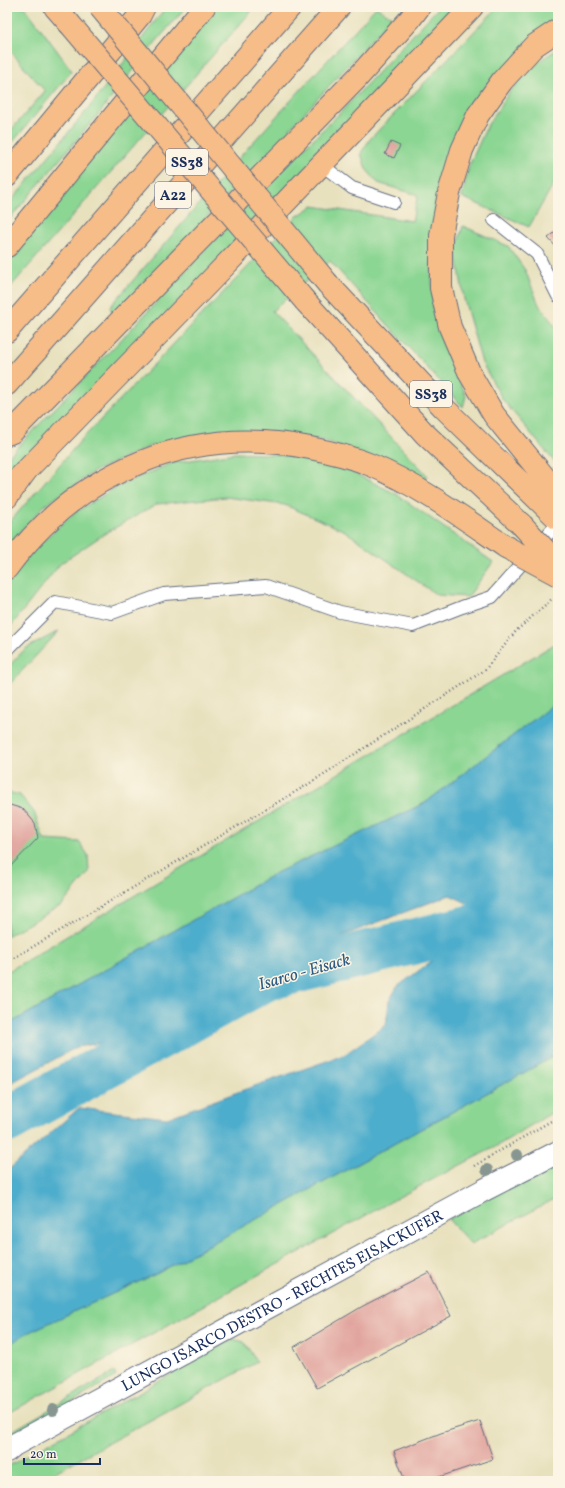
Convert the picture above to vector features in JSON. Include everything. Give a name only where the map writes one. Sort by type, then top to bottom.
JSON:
[{"type":"main road","name":"SS38","points":[[100,7],[328,284],[444,408],[549,493],[558,519]]},
{"type":"main road","points":[[7,176],[140,15],[144,7]]},
{"type":"main road","points":[[7,246],[204,7]]},
{"type":"main road","name":"A22","points":[[7,331],[290,7]]},
{"type":"main road","name":"A22","points":[[7,384],[339,7]]},
{"type":"main road","points":[[7,434],[12,432],[347,88],[410,19],[419,7]]},
{"type":"main road","points":[[7,490],[322,165],[472,7]]},
{"type":"main road","name":"SS38","points":[[62,15],[305,301],[425,434],[522,525],[558,564]]},
{"type":"main road","points":[[549,493],[494,415],[470,374],[450,327],[441,288],[441,236],[449,193],[462,150],[478,115],[502,81],[534,46],[558,30]]},
{"type":"main road","points":[[7,568],[37,532],[64,508],[94,485],[124,469],[152,457],[183,449],[215,443],[248,441],[302,446],[335,453],[370,465],[430,496],[506,547],[558,575]]},
{"type":"main road","points":[[7,497],[25,472]]},
{"type":"street","name":"LUNGO ISARCO DESTRO - RECHTES EISACKUFER","points":[[7,1451],[484,1190],[558,1152]]},
{"type":"lane","points":[[322,165],[352,188],[394,202]]},
{"type":"lane","points":[[494,220],[536,254],[558,296]]},
{"type":"lane","points":[[7,650],[55,602],[112,613],[164,594],[266,586],[340,612],[413,626],[492,597],[558,523]]},
{"type":"path","points":[[7,962],[307,785],[486,670],[516,631],[558,595]]},
{"type":"green space","points":[[7,7],[25,7],[72,71],[7,149],[7,135],[45,91],[7,47]]},
{"type":"green space","points":[[166,7],[186,7],[155,43],[101,111],[7,222],[7,206],[88,109]]},
{"type":"green space","points":[[215,7],[255,7],[7,291],[7,257]]},
{"type":"green space","points":[[376,7],[392,17],[258,164],[113,314],[110,307],[245,151]]},
{"type":"green space","points":[[439,7],[461,7],[7,479],[7,458],[138,322],[268,183],[339,114]]},
{"type":"green space","points":[[498,7],[558,7],[558,20],[491,82],[431,258],[433,307],[445,350],[466,396],[463,407],[330,261],[272,311],[427,475],[423,481],[326,441],[272,432],[215,433],[182,438],[151,446],[95,471],[44,506],[7,546],[7,525],[83,438],[296,217],[313,206],[412,221],[418,195],[378,183],[366,169],[361,153],[370,139]]},
{"type":"green space","points":[[558,49],[558,176],[529,227],[462,197],[469,166],[487,126],[511,90],[542,59]]},
{"type":"green space","points":[[463,226],[508,246],[525,270],[539,305],[558,330],[558,466],[503,400],[482,363],[464,299],[456,250]]},
{"type":"green space","points":[[235,453],[289,455],[348,470],[396,494],[493,562],[468,597],[437,595],[345,531],[285,505],[226,497],[157,504],[104,534],[60,564],[7,631],[7,586],[32,551],[74,513],[117,487],[172,463]]},
{"type":"green space","points":[[59,631],[7,687],[7,668],[25,649]]},
{"type":"green space","points":[[558,642],[558,701],[425,803],[278,872],[7,1025],[7,972]]},
{"type":"green space","points":[[7,792],[20,795],[34,812],[44,840],[79,842],[88,855],[89,872],[62,905],[7,936]]},
{"type":"green space","points":[[558,1054],[558,1109],[495,1147],[401,1196],[7,1414],[7,1346],[25,1334],[158,1273]]},
{"type":"green space","points":[[558,1161],[558,1197],[471,1244],[448,1219]]},
{"type":"green space","points":[[233,1339],[244,1342],[257,1362],[57,1471],[43,1481],[7,1481],[7,1467]]},
{"type":"green space","points":[[114,1372],[116,1376],[7,1441],[7,1434]]},
{"type":"water","points":[[558,701],[558,1054],[158,1273],[25,1334],[7,1346],[7,1171],[79,1108],[167,1118],[344,1055],[386,1025],[389,1001],[397,987],[445,951],[469,904],[450,895],[267,964],[140,1036],[77,1047],[7,1085],[7,1025],[278,872],[425,803]]},
{"type":"building","points":[[391,142],[400,146],[394,158],[385,154]]},
{"type":"building","points":[[558,230],[558,249],[548,238]]},
{"type":"building","points":[[7,804],[23,809],[35,823],[38,838],[7,870]]},
{"type":"building","points":[[429,1272],[451,1316],[317,1388],[294,1347],[363,1306]]},
{"type":"building","points":[[480,1421],[493,1459],[427,1481],[405,1481],[394,1451],[441,1433]]},
{"type":"waterway","name":"Isarco - Eisack","points":[[7,1120],[266,978],[558,906]]}]
